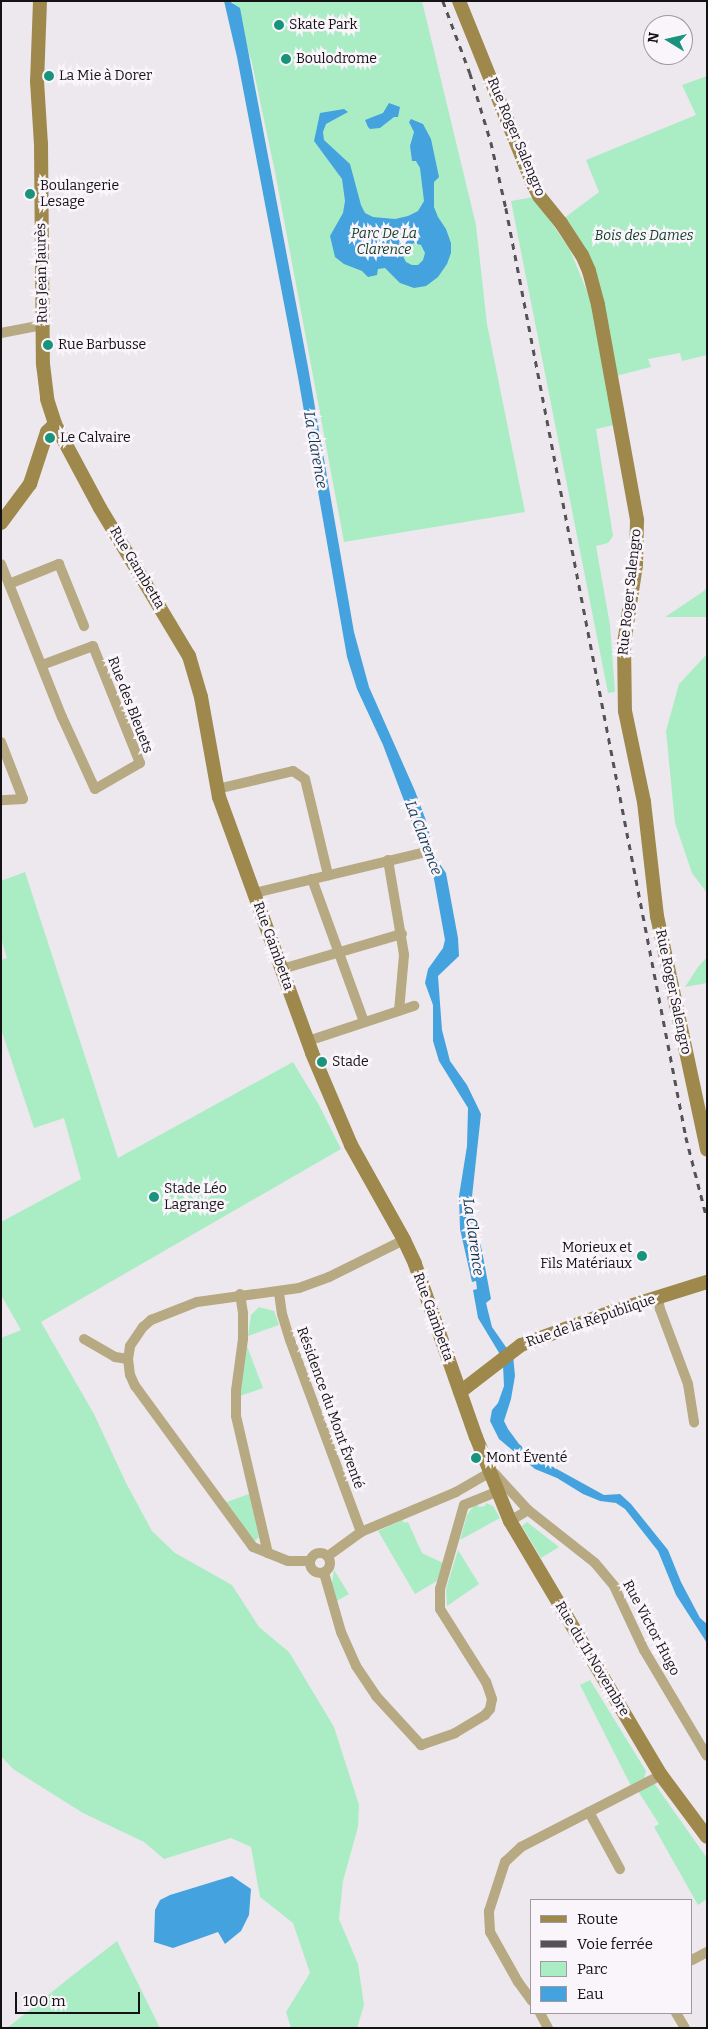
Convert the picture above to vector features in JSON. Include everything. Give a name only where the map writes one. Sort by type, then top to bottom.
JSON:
[{"type":"main road","name":"Rue Jean Jaurès","points":[[40,1],[37,73],[40,144],[42,325],[45,385],[56,424]]},
{"type":"main road","name":"Rue Roger Salengro","points":[[459,1],[532,182],[539,196],[561,223],[582,255],[589,271],[598,305],[638,520],[636,565],[624,643],[625,711],[644,802],[657,916],[707,1150]]},
{"type":"main road","points":[[1,523],[30,484],[47,432],[56,424]]},
{"type":"main road","name":"Rue Gambetta","points":[[56,424],[100,508],[189,656],[202,697],[217,789],[308,1041],[347,1136],[404,1240],[489,1473]]},
{"type":"main road","name":"Rue de la République","points":[[460,1392],[521,1345],[707,1282]]},
{"type":"main road","name":"Rue du 11 Novembre","points":[[489,1473],[510,1521],[661,1775],[707,1837]]},
{"type":"street","points":[[1,333],[42,325]]},
{"type":"street","name":"Rue des Bleuets","points":[[1,564],[62,717],[95,789],[140,763],[93,646],[42,665]]},
{"type":"street","points":[[10,584],[59,564],[84,626]]},
{"type":"street","points":[[1,742],[23,799]]},
{"type":"street","points":[[217,789],[293,771],[305,779],[328,875]]},
{"type":"street","points":[[1,800],[34,799]]},
{"type":"street","points":[[254,893],[422,853]]},
{"type":"street","points":[[388,860],[402,934],[404,955],[399,1011]]},
{"type":"street","points":[[312,879],[364,1022]]},
{"type":"street","points":[[282,970],[402,934]]},
{"type":"street","points":[[308,1041],[414,1006]]},
{"type":"street","points":[[328,1556],[317,1553],[310,1561],[288,1561],[253,1547],[149,1407],[130,1375],[128,1359],[135,1339],[151,1320],[197,1302],[240,1294],[279,1292],[299,1288],[329,1277],[404,1240]]},
{"type":"street","name":"Résidence du Mont Éventé","points":[[279,1292],[282,1314],[290,1340],[361,1532]]},
{"type":"street","points":[[240,1294],[244,1314],[243,1339],[236,1391],[236,1416],[268,1553]]},
{"type":"street","points":[[658,1298],[660,1309],[688,1384],[694,1422]]},
{"type":"street","points":[[84,1339],[115,1358],[128,1359]]},
{"type":"street","points":[[328,1556],[361,1532],[456,1492],[489,1473]]},
{"type":"street","name":"Rue Victor Hugo","points":[[489,1473],[495,1474],[528,1510],[595,1564],[614,1586],[644,1650],[707,1756]]},
{"type":"street","points":[[324,1573],[341,1632],[365,1682],[421,1745],[455,1733],[486,1715],[492,1700],[486,1682],[440,1609],[440,1589],[464,1505],[456,1492]]},
{"type":"street","points":[[464,1505],[497,1492]]},
{"type":"street","points":[[510,1521],[528,1510]]},
{"type":"street","points":[[324,1573],[330,1566],[328,1556]]},
{"type":"street","points":[[310,1561],[314,1571],[324,1573]]},
{"type":"street","points":[[530,1998],[518,1982],[490,1932],[489,1911],[504,1868],[512,1854],[521,1847],[661,1775]]},
{"type":"street","points":[[590,1812],[620,1869]]},
{"type":"street","points":[[693,1959],[707,1952]]},
{"type":"street","points":[[541,2014],[548,2028]]},
{"type":"street","points":[[677,2014],[685,2028]]},
{"type":"green space","name":"Parc De La Clarence","points":[[233,1],[422,1],[476,225],[487,324],[525,512],[344,542],[275,172],[252,63]]},
{"type":"green space","name":"Bois des Dames","points":[[707,76],[707,355],[682,361],[680,353],[648,359],[651,367],[612,377],[598,305],[563,219],[599,192],[586,160],[696,115],[682,85]]},
{"type":"green space","points":[[534,197],[570,250],[591,301],[614,425],[596,429],[613,536],[608,543],[596,546],[610,625],[615,692],[608,693],[511,201]]},
{"type":"green space","points":[[707,588],[707,617],[665,617],[701,593]]},
{"type":"green space","points":[[707,654],[707,893],[692,873],[675,823],[666,731],[679,684]]},
{"type":"green space","points":[[25,872],[118,1158],[293,1062],[319,1105],[341,1149],[41,1322],[94,1414],[126,1483],[152,1531],[175,1553],[232,1585],[259,1627],[289,1652],[334,1727],[359,1805],[358,1827],[343,1881],[339,1919],[358,1964],[364,2005],[357,2028],[291,2028],[286,2012],[310,1973],[293,1923],[260,1897],[251,1847],[231,1838],[164,1859],[144,1842],[83,1813],[13,1769],[1,1756],[1,1338],[21,1330],[1,1295],[1,1222],[81,1179],[64,1118],[34,1128],[1,1029],[1,960],[7,958],[1,938],[1,881]]},
{"type":"green space","points":[[707,957],[707,983],[685,987],[698,967]]},
{"type":"green space","points":[[259,1307],[274,1311],[279,1325],[248,1336],[251,1315]]},
{"type":"green space","points":[[247,1346],[263,1388],[240,1396]]},
{"type":"green space","points":[[249,1494],[259,1537],[255,1541],[224,1503]]},
{"type":"green space","points":[[486,1503],[493,1506],[500,1518],[460,1540],[467,1515],[477,1504],[479,1507],[485,1506]]},
{"type":"green space","points":[[403,1520],[404,1523],[408,1522],[422,1553],[443,1563],[437,1581],[415,1594],[378,1531]]},
{"type":"green space","points":[[527,1522],[559,1547],[541,1558],[522,1526]]},
{"type":"green space","points":[[458,1550],[479,1584],[447,1606],[446,1589]]},
{"type":"green space","points":[[334,1570],[349,1594],[335,1602],[332,1582]]},
{"type":"green space","points":[[590,1680],[646,1771],[644,1779],[631,1786],[580,1685]]},
{"type":"green space","points":[[654,1783],[707,1858],[707,1899],[698,1905],[654,1827],[659,1824],[638,1791]]},
{"type":"green space","points":[[117,1941],[160,2028],[7,2028],[73,1975]]},
{"type":"water","name":"La Clarence","points":[[224,1],[229,1],[240,8],[308,367],[354,632],[369,687],[415,791],[428,826],[432,849],[423,851],[383,745],[357,689],[347,657],[298,377],[237,57]]},
{"type":"water","points":[[389,103],[400,107],[398,117],[394,117],[380,128],[370,129],[365,120],[383,113]]},
{"type":"water","points":[[344,109],[348,112],[326,124],[323,132],[324,140],[350,164],[361,205],[365,213],[373,217],[395,219],[408,216],[418,211],[424,201],[420,168],[416,161],[412,161],[410,146],[414,132],[409,122],[411,119],[423,124],[431,139],[439,177],[434,182],[434,207],[451,243],[451,253],[447,264],[438,277],[426,286],[414,288],[400,283],[385,268],[378,269],[377,275],[368,277],[362,271],[344,264],[335,257],[330,236],[343,213],[345,201],[342,179],[314,141],[320,113]],"holes":[[[414,243],[421,245],[425,253],[423,260],[418,265],[406,262],[403,256],[406,247]]]},
{"type":"water","name":"La Clarence","points":[[433,854],[446,873],[458,938],[459,956],[438,976],[442,1030],[450,1061],[467,1085],[481,1114],[471,1206],[491,1299],[486,1303],[492,1327],[508,1350],[501,1356],[478,1318],[473,1290],[477,1289],[476,1281],[472,1282],[460,1229],[459,1196],[467,1146],[468,1108],[439,1061],[433,1041],[433,1005],[425,983],[428,969],[443,948],[445,940],[434,879],[425,856]]},
{"type":"water","points":[[513,1355],[515,1376],[511,1399],[504,1421],[508,1429],[519,1444],[535,1457],[604,1495],[620,1494],[631,1504],[668,1550],[681,1582],[700,1618],[707,1624],[707,1643],[676,1595],[658,1551],[625,1509],[616,1503],[600,1501],[583,1494],[557,1478],[535,1469],[499,1439],[490,1421],[492,1410],[498,1403],[504,1386],[503,1365]]},
{"type":"water","points":[[232,1876],[251,1889],[249,1915],[241,1931],[225,1944],[218,1932],[173,1948],[154,1942],[155,1910],[160,1900],[170,1895]]},
{"type":"railway","points":[[443,1],[470,73],[491,142],[506,208],[686,1137],[707,1218]]},
{"type":"place","name":"Skate Park","points":[[279,25]]},
{"type":"place","name":"Boulodrome","points":[[286,59]]},
{"type":"place","name":"La Mie à Dorer","points":[[49,76]]},
{"type":"place","name":"Boulangerie Lesage","points":[[30,194]]},
{"type":"place","name":"Rue Barbusse","points":[[48,345]]},
{"type":"place","name":"Le Calvaire","points":[[50,438]]},
{"type":"place","name":"Stade","points":[[322,1062]]},
{"type":"place","name":"Stade Léo Lagrange","points":[[154,1197]]},
{"type":"place","name":"Morieux et Fils Matériaux","points":[[642,1256]]},
{"type":"place","name":"Mont Éventé","points":[[476,1458]]}]
